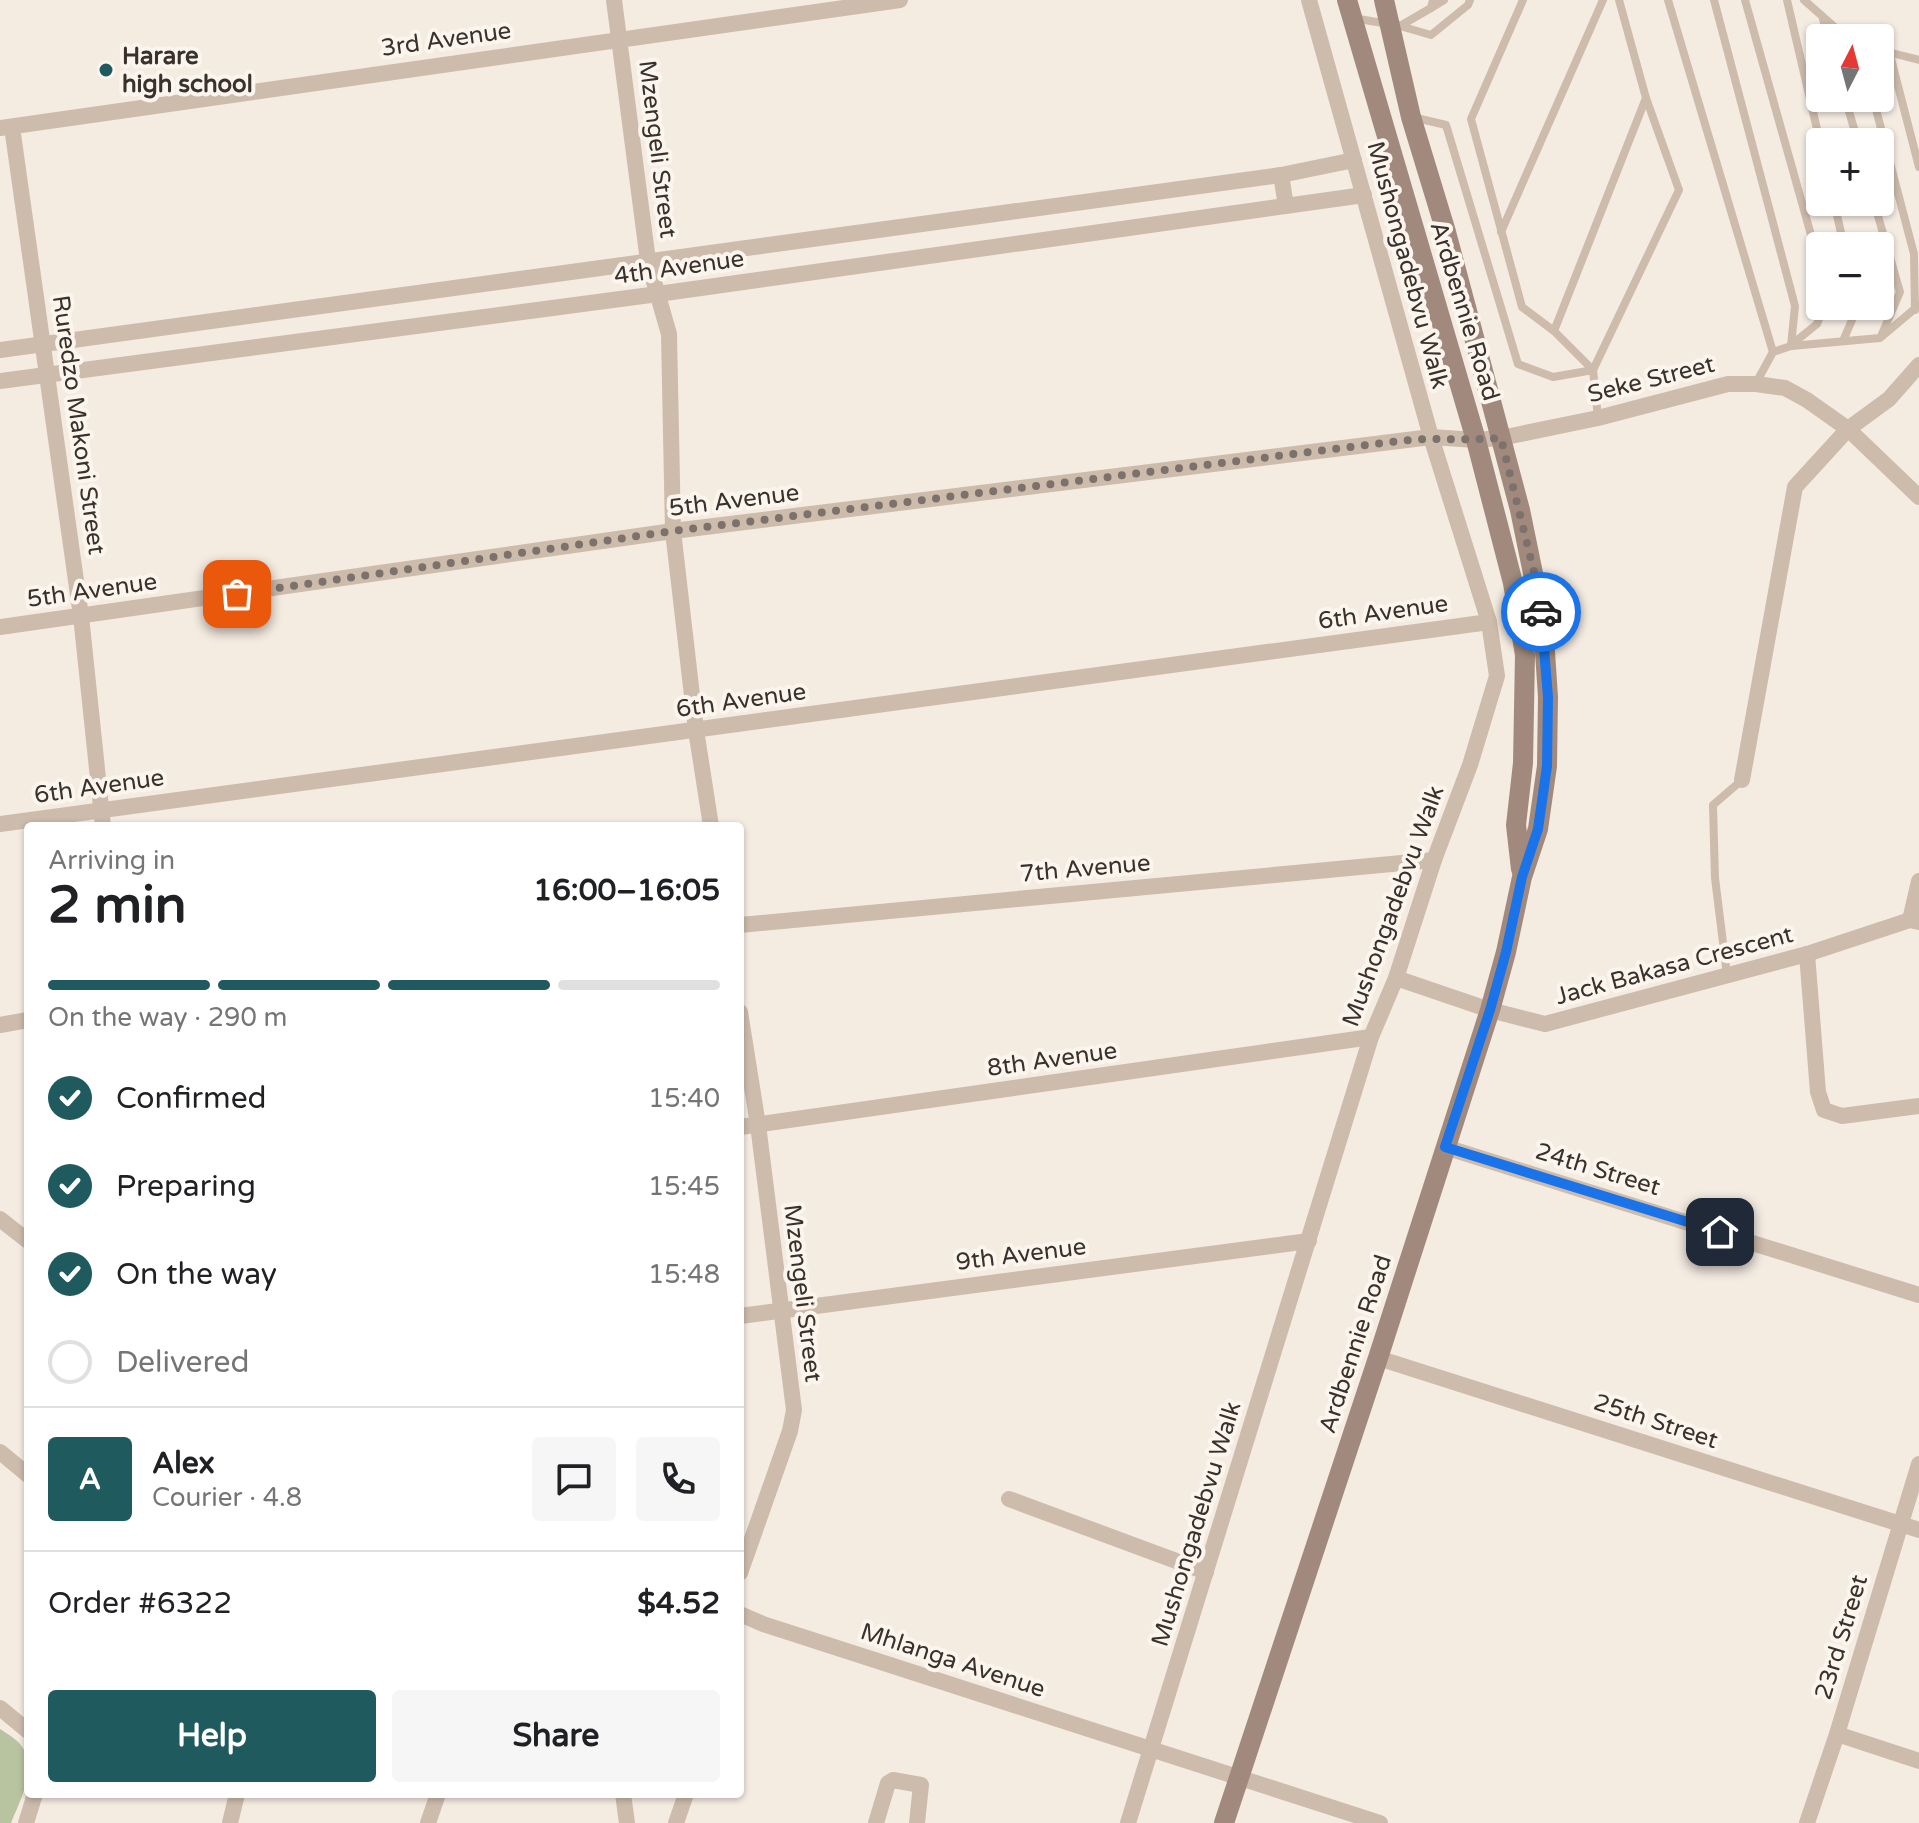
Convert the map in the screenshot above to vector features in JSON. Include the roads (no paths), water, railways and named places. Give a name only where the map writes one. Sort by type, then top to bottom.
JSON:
[{"type":"main road","name":"Ardbennie Road","points":[[1224,1823],[1490,1010],[1522,877],[1538,829],[1547,766],[1548,697],[1543,622],[1535,576],[1501,438],[1411,117],[1395,25],[1384,0]]},
{"type":"main road","name":"Ardbennie Road","points":[[1350,9],[1476,440],[1513,583],[1525,655],[1523,763],[1516,825],[1522,877]]},
{"type":"street","name":"Mzengeli Street","points":[[614,0],[648,261],[666,315],[670,344],[673,531],[696,730],[710,822]]},
{"type":"street","name":"3rd Avenue","points":[[6,128],[900,0]]},
{"type":"street","name":"Mushongadebvu Walk","points":[[1128,1823],[1371,1037],[1396,978],[1434,860],[1470,765],[1497,676],[1489,622],[1431,437],[1309,0]]},
{"type":"street","name":"Ruredzo Makoni Street","points":[[6,128],[44,343],[81,616],[102,818]]},
{"type":"street","name":"4th Avenue","points":[[0,350],[1281,175],[1354,160]]},
{"type":"street","points":[[1281,175],[1286,206]]},
{"type":"street","name":"4th Avenue","points":[[0,381],[658,294],[1364,195]]},
{"type":"street","points":[[1742,780],[1795,487],[1848,429],[1889,399],[1919,365]]},
{"type":"street","name":"Seke Street","points":[[1476,440],[1501,438],[1598,418],[1728,384],[1756,384],[1785,388],[1807,400],[1848,429],[1919,497]]},
{"type":"street","name":"5th Avenue","points":[[0,627],[673,531],[1431,437],[1476,440]]},
{"type":"street","name":"6th Avenue","points":[[34,822],[102,818],[696,730],[1489,622]]},
{"type":"street","name":"6th Avenue","points":[[0,824],[24,823]]},
{"type":"street","name":"7th Avenue","points":[[744,925],[1434,860]]},
{"type":"street","points":[[1914,921],[1919,881]]},
{"type":"street","name":"Jack Bakasa Crescent","points":[[1396,978],[1490,1010],[1545,1024],[1807,954],[1914,921]]},
{"type":"street","points":[[1807,954],[1818,1092],[1824,1110],[1842,1116],[1919,1106]]},
{"type":"street","points":[[0,1025],[24,1021]]},
{"type":"street","name":"Mzengeli Street","points":[[744,1037],[794,1410],[744,1561]]},
{"type":"street","name":"8th Avenue","points":[[744,1127],[1371,1037]]},
{"type":"street","name":"24th Street","points":[[1445,1147],[1919,1295]]},
{"type":"street","points":[[0,1219],[24,1238]]},
{"type":"street","name":"9th Avenue","points":[[744,1315],[1309,1241]]},
{"type":"street","name":"25th Street","points":[[1378,1358],[1919,1530]]},
{"type":"street","points":[[0,1452],[24,1472]]},
{"type":"street","name":"23rd Street","points":[[1807,1823],[1919,1464]]},
{"type":"street","points":[[1009,1499],[1206,1572]]},
{"type":"street","name":"Mhlanga Avenue","points":[[744,1616],[1380,1823]]},
{"type":"street","points":[[0,1708],[24,1728]]},
{"type":"street","points":[[1837,1734],[1919,1761]]},
{"type":"street","points":[[876,1823],[888,1783],[893,1780],[921,1785],[917,1823]]},
{"type":"street","points":[[26,1823],[34,1798]]},
{"type":"street","points":[[230,1823],[236,1798]]},
{"type":"street","points":[[428,1823],[437,1798]]},
{"type":"street","points":[[623,1798],[627,1823]]},
{"type":"street","points":[[676,1823],[685,1798]]},
{"type":"lane","points":[[1395,25],[1444,0]]},
{"type":"lane","points":[[1350,9],[1431,35],[1470,0]]},
{"type":"lane","points":[[1523,0],[1471,119],[1522,307],[1554,331],[1593,370]]},
{"type":"lane","points":[[1501,232],[1603,0]]},
{"type":"lane","points":[[1598,418],[1593,370],[1679,190],[1646,98],[1619,0]]},
{"type":"lane","points":[[1668,0],[1773,352]]},
{"type":"lane","points":[[1714,0],[1795,306],[1791,346]]},
{"type":"lane","points":[[1745,0],[1810,232]]},
{"type":"lane","points":[[1787,0],[1817,128]]},
{"type":"lane","points":[[1804,0],[1830,24]]},
{"type":"lane","points":[[1823,18],[1824,24]]},
{"type":"lane","points":[[1894,54],[1919,60]]},
{"type":"lane","points":[[1894,84],[1919,167]]},
{"type":"lane","points":[[1554,331],[1646,98]]},
{"type":"lane","points":[[1756,384],[1773,352],[1791,346],[1880,338],[1917,308],[1914,254],[1877,112]]},
{"type":"lane","points":[[1411,117],[1446,125],[1518,364],[1553,377],[1593,370]]},
{"type":"lane","points":[[1878,216],[1900,292],[1880,338]]},
{"type":"lane","points":[[1791,346],[1819,320]]},
{"type":"lane","points":[[1843,341],[1852,320]]},
{"type":"lane","points":[[1727,976],[1715,878],[1713,805],[1742,780]]},
{"type":"place","name":"Harare high school","points":[[106,70]]}]
